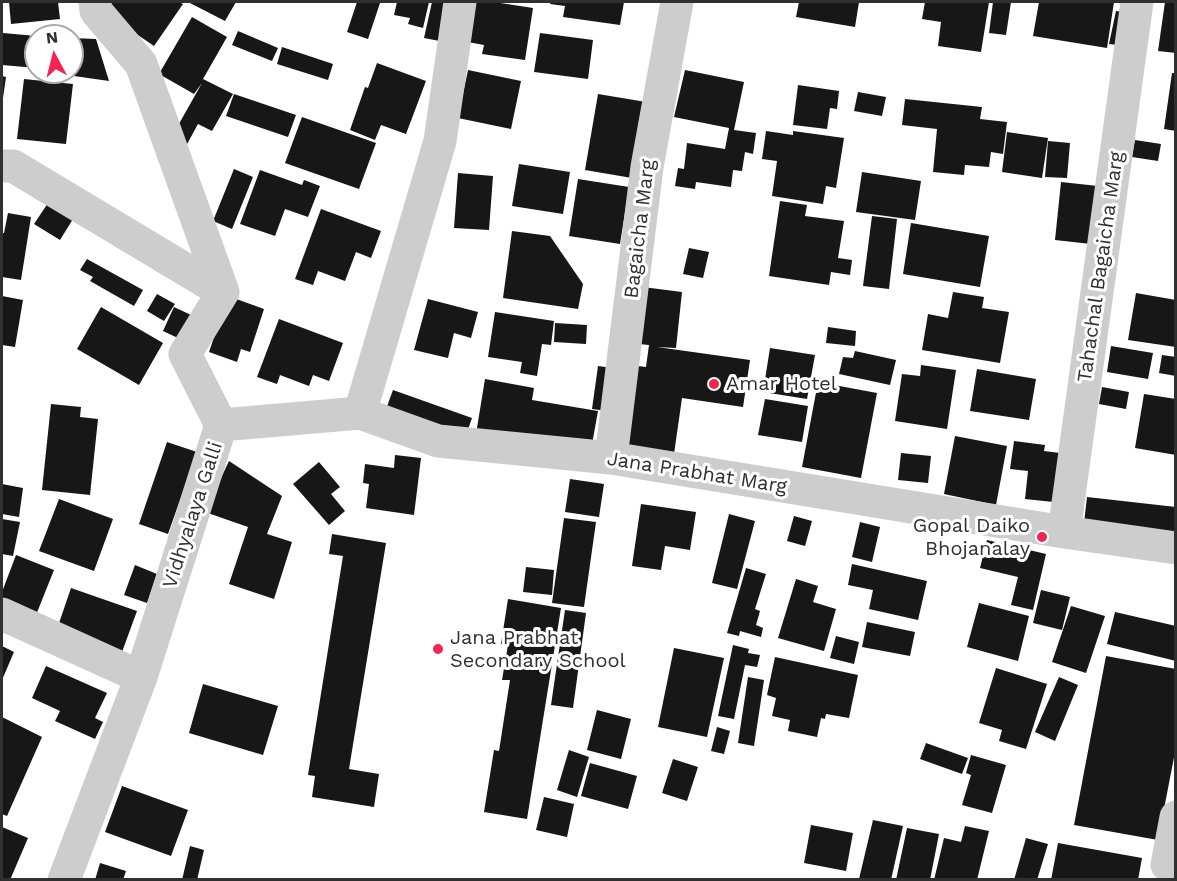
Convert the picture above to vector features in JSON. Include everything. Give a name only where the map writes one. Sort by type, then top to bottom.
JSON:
[{"type":"street","points":[[94,2],[96,11],[141,64],[223,292]]},
{"type":"street","points":[[360,413],[440,141],[460,2]]},
{"type":"street","name":"Bagaicha Marg","points":[[611,458],[648,167],[677,2]]},
{"type":"street","name":"Tahachal Bagaicha Marg","points":[[1064,532],[1137,2]]},
{"type":"street","points":[[2,166],[14,166],[223,292]]},
{"type":"street","name":"Vidhyalaya Galli","points":[[64,879],[141,677],[221,425],[185,354],[223,292]]},
{"type":"street","name":"Jana Prabhat Marg","points":[[221,425],[360,413],[438,441],[611,458],[1064,532],[1176,548]]},
{"type":"street","points":[[2,614],[141,677]]},
{"type":"street","points":[[1176,817],[1167,866],[1176,868]]},
{"type":"building","points":[[9,2],[58,2],[60,19],[11,24]]},
{"type":"building","points":[[98,2],[179,2],[183,4],[154,46]]},
{"type":"building","points":[[188,2],[236,2],[225,21]]},
{"type":"building","points":[[357,2],[380,3],[368,39],[347,32]]},
{"type":"building","points":[[397,2],[429,2],[423,28],[408,24],[410,18],[394,15]]},
{"type":"building","points":[[432,2],[458,2],[450,43],[424,38]]},
{"type":"building","points":[[469,2],[494,2],[533,8],[525,60],[482,54],[484,45],[462,41]]},
{"type":"building","points":[[551,2],[624,2],[620,25],[563,17],[565,6],[550,4]]},
{"type":"building","points":[[799,2],[859,2],[855,27],[796,17]]},
{"type":"building","points":[[925,2],[989,2],[981,52],[938,46],[941,22],[922,19]]},
{"type":"building","points":[[993,2],[1011,2],[1006,35],[989,33]]},
{"type":"building","points":[[1039,2],[1114,2],[1107,48],[1033,36]]},
{"type":"building","points":[[1165,2],[1176,2],[1176,53],[1158,51]]},
{"type":"building","points":[[1116,11],[1124,12],[1117,45],[1109,44]]},
{"type":"building","points":[[192,17],[227,37],[203,79],[233,94],[212,131],[198,124],[186,146],[171,138],[202,83],[194,94],[159,74]]},
{"type":"building","points":[[238,31],[278,48],[272,61],[232,45]]},
{"type":"building","points":[[3,33],[24,35],[24,67],[2,65]]},
{"type":"building","points":[[540,33],[593,40],[588,79],[534,72]]},
{"type":"building","points":[[84,38],[96,39],[109,81],[84,77]]},
{"type":"building","points":[[282,47],[333,64],[328,80],[277,64]]},
{"type":"building","points":[[377,63],[426,81],[406,134],[381,125],[375,140],[350,130],[365,87],[368,88]]},
{"type":"building","points":[[468,70],[521,81],[511,129],[458,118]]},
{"type":"building","points":[[685,70],[744,82],[734,130],[756,133],[753,154],[745,152],[742,171],[733,170],[731,187],[696,182],[695,189],[675,186],[678,168],[684,169],[687,143],[725,149],[729,128],[674,117]]},
{"type":"building","points":[[1172,73],[1176,73],[1176,131],[1164,129]]},
{"type":"building","points":[[2,76],[6,77],[3,98],[2,98]]},
{"type":"building","points":[[24,79],[24,84],[73,84],[66,144],[17,139]]},
{"type":"building","points":[[798,85],[839,91],[837,109],[830,108],[827,129],[793,125]]},
{"type":"building","points":[[858,92],[886,97],[882,116],[854,111]]},
{"type":"building","points":[[234,94],[296,115],[288,137],[226,116]]},
{"type":"building","points":[[598,94],[646,102],[632,178],[585,170]]},
{"type":"building","points":[[905,99],[982,107],[980,119],[1007,122],[1003,154],[991,152],[989,167],[965,165],[964,175],[933,172],[937,129],[902,125]]},
{"type":"building","points":[[302,117],[376,143],[359,189],[285,163]]},
{"type":"building","points":[[766,131],[793,135],[793,131],[844,138],[836,188],[826,186],[823,204],[772,196],[777,161],[762,159]]},
{"type":"building","points":[[1007,132],[1048,138],[1042,178],[1002,172]]},
{"type":"building","points":[[1135,140],[1161,144],[1158,161],[1132,157]]},
{"type":"building","points":[[1048,141],[1070,143],[1067,178],[1045,177]]},
{"type":"building","points":[[519,164],[570,172],[563,214],[512,206]]},
{"type":"building","points":[[234,169],[253,177],[232,229],[213,221]]},
{"type":"building","points":[[260,170],[302,185],[304,180],[320,186],[308,217],[285,209],[275,236],[240,224]]},
{"type":"building","points":[[862,172],[921,181],[915,220],[856,212]]},
{"type":"building","points":[[458,173],[493,176],[489,230],[454,228]]},
{"type":"building","points":[[578,179],[629,187],[620,244],[569,236]]},
{"type":"building","points":[[1061,182],[1098,186],[1091,244],[1055,240]]},
{"type":"building","points":[[780,201],[807,205],[805,216],[844,221],[838,258],[852,260],[850,275],[831,272],[829,285],[769,276]]},
{"type":"building","points":[[48,203],[73,219],[60,240],[34,224]]},
{"type":"building","points":[[321,209],[381,231],[371,258],[356,252],[345,281],[318,271],[313,285],[295,279]]},
{"type":"building","points":[[8,213],[31,217],[21,280],[2,277],[2,233],[4,233]]},
{"type":"building","points":[[872,216],[897,219],[889,289],[863,286]]},
{"type":"building","points":[[911,223],[989,236],[980,287],[903,274]]},
{"type":"building","points":[[512,231],[550,236],[583,284],[578,309],[503,298]]},
{"type":"building","points":[[689,248],[709,252],[703,278],[683,274]]},
{"type":"building","points":[[87,259],[143,290],[134,306],[90,281],[93,277],[80,270]]},
{"type":"building","points":[[635,286],[682,292],[676,348],[657,347],[750,360],[743,407],[682,398],[673,461],[616,452],[629,365],[646,367],[649,345],[628,343]]},
{"type":"building","points":[[953,292],[984,297],[982,308],[1009,312],[1000,363],[922,350],[928,314],[948,318]]},
{"type":"building","points":[[1136,293],[1176,300],[1176,347],[1128,340]]},
{"type":"building","points":[[157,294],[175,304],[164,321],[147,311]]},
{"type":"building","points":[[2,296],[23,300],[15,347],[2,345]]},
{"type":"building","points":[[228,296],[264,309],[250,352],[241,349],[237,362],[209,352]]},
{"type":"building","points":[[428,299],[478,312],[471,338],[454,333],[448,358],[414,350]]},
{"type":"building","points":[[101,307],[163,343],[139,385],[77,349]]},
{"type":"building","points":[[174,307],[191,315],[180,339],[163,331]]},
{"type":"building","points":[[495,312],[554,321],[551,345],[542,344],[537,376],[520,373],[522,362],[488,357]]},
{"type":"building","points":[[279,319],[343,343],[329,381],[313,375],[309,386],[280,375],[277,384],[257,377]]},
{"type":"building","points":[[555,323],[587,325],[586,344],[554,342]]},
{"type":"building","points":[[828,327],[856,331],[855,346],[826,343]]},
{"type":"building","points":[[1111,346],[1153,353],[1148,379],[1107,372]]},
{"type":"building","points":[[770,348],[815,355],[807,399],[763,392]]},
{"type":"building","points":[[855,351],[896,360],[890,385],[839,374],[843,357],[853,358]]},
{"type":"building","points":[[1162,355],[1176,357],[1176,376],[1159,373]]},
{"type":"building","points":[[921,365],[956,370],[947,429],[895,421],[902,374],[920,376]]},
{"type":"building","points":[[598,366],[621,369],[615,412],[592,409]]},
{"type":"building","points":[[977,369],[1036,379],[1029,420],[970,411]]},
{"type":"building","points":[[485,379],[534,388],[532,400],[598,411],[591,450],[476,434]]},
{"type":"building","points":[[818,382],[877,393],[861,478],[802,467]]},
{"type":"building","points":[[1102,387],[1129,392],[1126,409],[1099,404]]},
{"type":"building","points":[[393,390],[472,418],[465,438],[386,409]]},
{"type":"building","points":[[1144,394],[1176,399],[1176,455],[1135,448]]},
{"type":"building","points":[[765,399],[808,406],[802,442],[758,435]]},
{"type":"building","points":[[51,404],[81,407],[80,417],[98,419],[90,495],[42,490]]},
{"type":"building","points":[[955,436],[1007,446],[996,505],[944,494]]},
{"type":"building","points":[[1014,441],[1045,445],[1044,451],[1068,454],[1063,503],[1025,499],[1028,471],[1010,469]]},
{"type":"building","points":[[167,442],[197,452],[168,534],[139,524]]},
{"type":"building","points":[[901,453],[931,456],[928,483],[898,480]]},
{"type":"building","points":[[395,455],[421,458],[414,515],[366,508],[369,484],[363,483],[365,464],[394,468]]},
{"type":"building","points":[[229,461],[282,496],[267,534],[292,542],[274,599],[229,584],[248,527],[205,512]]},
{"type":"building","points":[[319,462],[340,487],[331,494],[345,511],[329,525],[293,484]]},
{"type":"building","points":[[570,479],[604,484],[599,517],[565,512]]},
{"type":"building","points":[[2,484],[23,488],[19,517],[2,514]]},
{"type":"building","points":[[1087,497],[1176,507],[1176,533],[1084,523]]},
{"type":"building","points":[[59,499],[113,519],[94,571],[39,551]]},
{"type":"building","points":[[641,504],[696,512],[690,550],[665,546],[661,570],[632,566]]},
{"type":"building","points":[[729,514],[755,521],[737,589],[712,583]]},
{"type":"building","points":[[794,516],[812,521],[805,546],[787,541]]},
{"type":"building","points":[[564,518],[596,522],[584,607],[552,603]]},
{"type":"building","points":[[2,519],[20,522],[13,556],[2,554]]},
{"type":"building","points":[[860,522],[880,527],[872,562],[852,557]]},
{"type":"building","points":[[332,534],[386,543],[349,769],[379,774],[374,807],[312,797],[315,776],[308,775],[343,556],[329,554]]},
{"type":"building","points":[[987,540],[1046,554],[1033,610],[1011,605],[1018,577],[980,568]]},
{"type":"building","points":[[16,555],[54,570],[36,615],[2,602],[2,592]]},
{"type":"building","points":[[852,564],[927,581],[918,620],[869,609],[873,590],[848,585]]},
{"type":"building","points":[[135,565],[157,574],[147,603],[124,595]]},
{"type":"building","points":[[526,567],[554,570],[552,595],[523,592]]},
{"type":"building","points":[[746,568],[766,574],[755,609],[760,611],[756,625],[763,628],[761,637],[740,631],[739,636],[727,633]]},
{"type":"building","points":[[796,579],[818,586],[813,602],[836,609],[824,651],[778,638]]},
{"type":"building","points":[[71,588],[137,611],[122,652],[57,629]]},
{"type":"building","points":[[1041,590],[1070,597],[1062,630],[1033,623]]},
{"type":"building","points":[[508,599],[561,608],[527,819],[484,812],[494,750],[499,751],[510,680],[502,680],[508,645],[501,644]]},
{"type":"building","points":[[979,603],[1029,616],[1018,661],[967,647]]},
{"type":"building","points":[[1071,606],[1105,616],[1086,673],[1052,662]]},
{"type":"building","points":[[565,610],[586,613],[573,708],[551,705]]},
{"type":"building","points":[[1115,612],[1176,626],[1176,661],[1107,644]]},
{"type":"building","points":[[867,622],[915,632],[910,656],[862,647]]},
{"type":"building","points":[[836,636],[859,642],[854,664],[830,658]]},
{"type":"building","points":[[733,645],[749,649],[748,653],[760,655],[757,667],[745,665],[734,719],[718,716]]},
{"type":"building","points":[[2,646],[14,652],[2,680]]},
{"type":"building","points":[[674,648],[724,658],[707,737],[658,727]]},
{"type":"building","points":[[1106,656],[1176,669],[1176,747],[1158,840],[1074,825]]},
{"type":"building","points":[[775,657],[858,675],[849,718],[826,714],[825,719],[821,718],[817,737],[788,731],[790,720],[772,716],[776,698],[767,695]]},
{"type":"building","points":[[46,666],[107,693],[95,718],[103,722],[95,739],[55,721],[60,711],[32,698]]},
{"type":"building","points":[[996,668],[1047,684],[1026,749],[999,741],[1002,730],[979,723]]},
{"type":"building","points":[[748,677],[764,680],[754,746],[738,743]]},
{"type":"building","points":[[1059,677],[1078,685],[1055,741],[1035,732]]},
{"type":"building","points":[[203,684],[278,706],[263,755],[189,733]]},
{"type":"building","points":[[597,710],[631,719],[621,759],[587,750]]},
{"type":"building","points":[[2,717],[42,737],[7,816],[2,814]]},
{"type":"building","points":[[717,727],[730,731],[724,754],[711,751]]},
{"type":"building","points":[[926,743],[968,758],[962,774],[920,759]]},
{"type":"building","points":[[569,750],[589,757],[577,797],[557,790]]},
{"type":"building","points":[[971,755],[1006,765],[992,813],[962,805],[971,775],[966,773]]},
{"type":"building","points":[[673,759],[698,767],[687,801],[662,793]]},
{"type":"building","points":[[590,763],[637,776],[628,809],[581,796]]},
{"type":"building","points":[[122,786],[188,810],[171,856],[105,832]]},
{"type":"building","points":[[544,797],[574,804],[567,837],[536,830]]},
{"type":"building","points":[[873,820],[903,826],[891,880],[859,879]]},
{"type":"building","points":[[811,825],[853,833],[846,871],[804,863]]},
{"type":"building","points":[[965,826],[989,831],[977,880],[934,880],[944,838],[961,842]]},
{"type":"building","points":[[2,827],[28,838],[10,880],[2,880]]},
{"type":"building","points":[[907,828],[939,834],[930,880],[896,880]]},
{"type":"building","points":[[1026,838],[1048,844],[1037,880],[1014,880]]},
{"type":"building","points":[[1058,843],[1142,858],[1138,880],[1051,880]]},
{"type":"building","points":[[190,846],[204,850],[197,880],[182,880]]},
{"type":"building","points":[[100,863],[126,871],[123,880],[95,880]]},
{"type":"place","name":"Amar Hotel","points":[[714,384]]},
{"type":"place","name":"Gopal Daiko Bhojanalay","points":[[1042,537]]},
{"type":"place","name":"Jana Prabhat Secondary School","points":[[438,649]]}]
